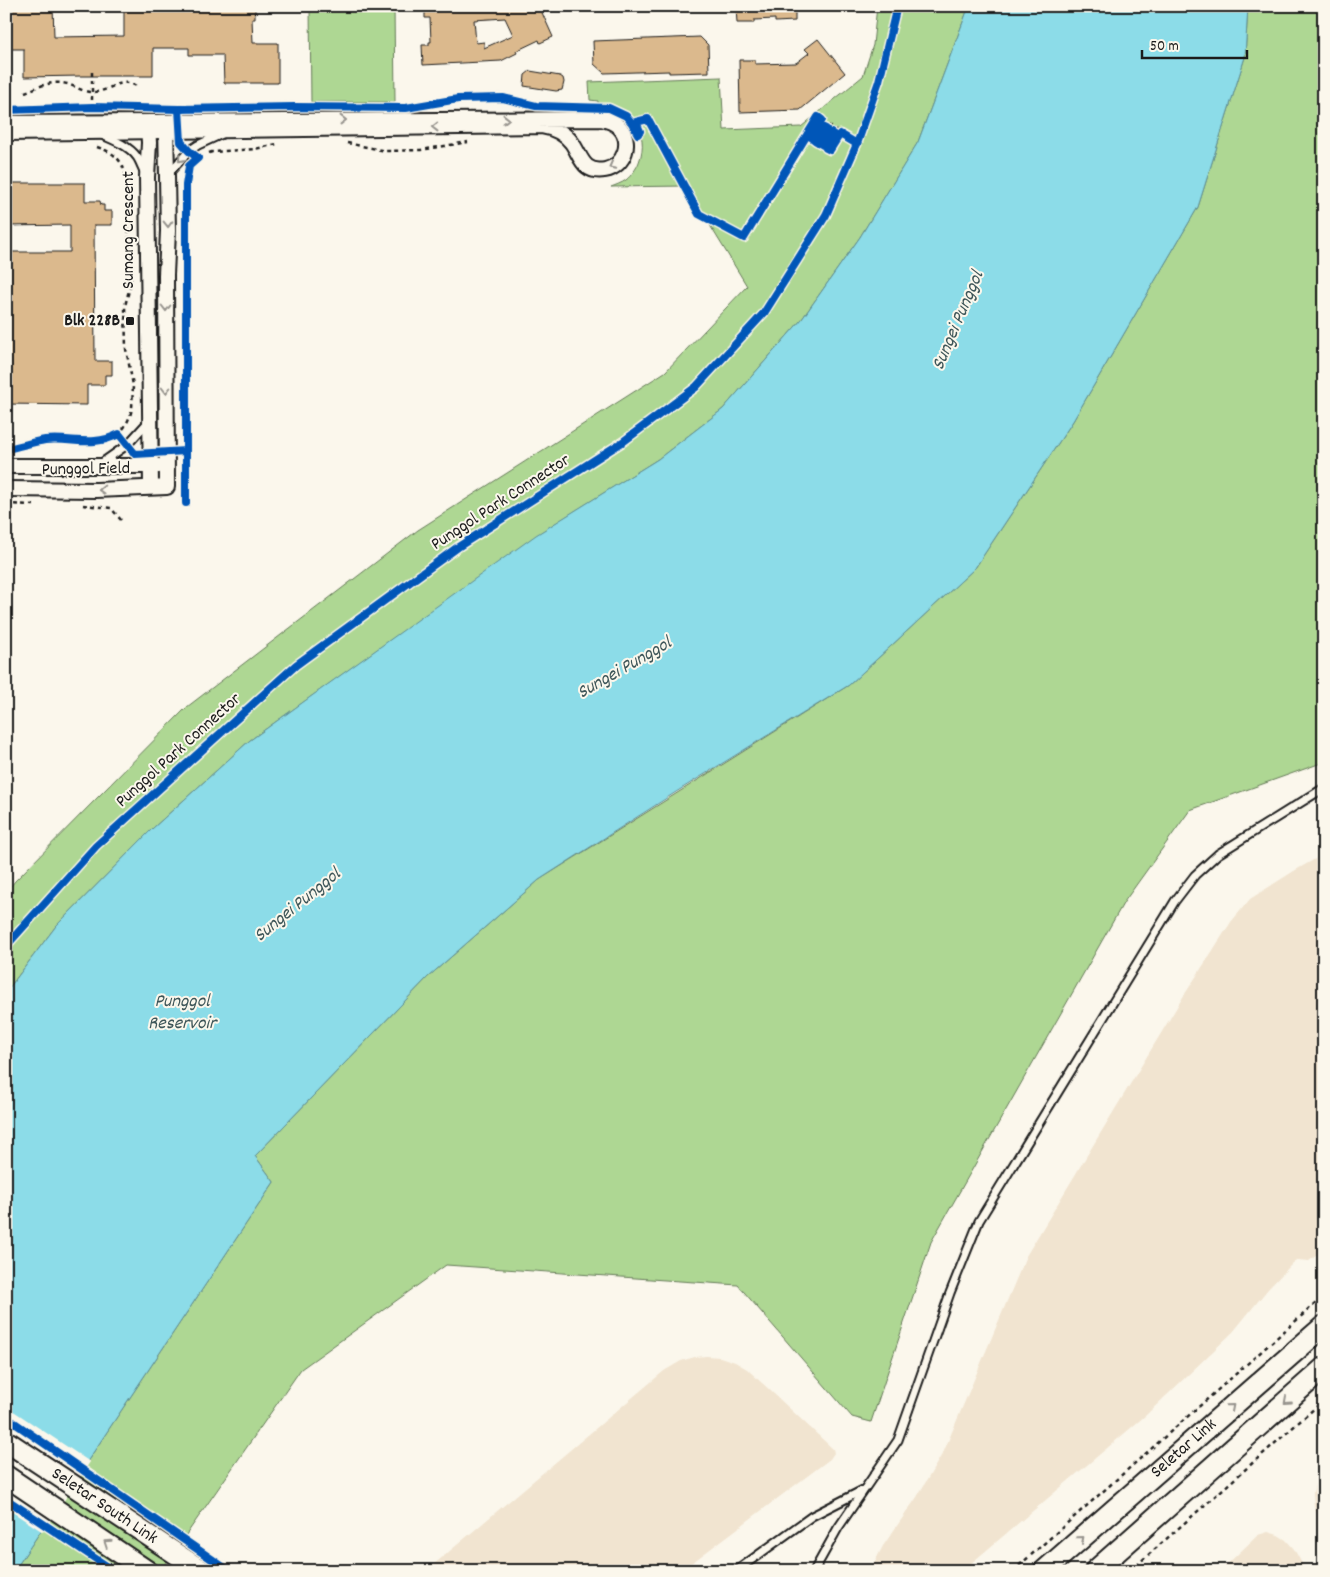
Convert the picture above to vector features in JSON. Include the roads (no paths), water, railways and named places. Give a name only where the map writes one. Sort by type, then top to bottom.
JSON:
[{"type":"main road","name":"Seletar Link","points":[[1044,1571],[1324,1326]]},
{"type":"main road","name":"Seletar Link","points":[[1095,1571],[1324,1368]]},
{"type":"main road","name":"Seletar South Link","points":[[6,1441],[202,1571]]},
{"type":"main road","name":"Seletar South Link","points":[[6,1476],[147,1571]]},
{"type":"street","points":[[6,123],[166,127],[602,119],[618,126],[624,134],[626,142],[625,152],[621,160],[605,170],[596,170],[580,160],[572,143],[561,132],[552,128],[364,128],[229,131],[166,127]]},
{"type":"street","points":[[6,133],[95,139],[148,127]]},
{"type":"street","name":"Sumang Crescent","points":[[148,127],[150,488]]},
{"type":"street","name":"Sumang Crescent","points":[[166,127],[168,231],[166,275],[167,487]]},
{"type":"street","name":"Punggol Field","points":[[6,466],[167,466]]},
{"type":"street","name":"Punggol Field","points":[[6,488],[96,490],[167,487]]},
{"type":"lane","points":[[167,176],[189,151],[229,131]]},
{"type":"lane","points":[[95,139],[117,142],[134,154],[138,158],[147,178]]},
{"type":"lane","points":[[98,466],[127,445],[150,420]]},
{"type":"lane","points":[[814,1571],[838,1528],[898,1440],[950,1293],[979,1221],[1174,901],[1195,875],[1218,854],[1324,788]]},
{"type":"lane","points":[[736,1571],[812,1516],[863,1490]]},
{"type":"water","name":"Punggol Reservoir","points":[[969,6],[1248,6],[1245,57],[1198,207],[1073,421],[975,568],[849,685],[676,792],[539,880],[428,977],[255,1156],[274,1182],[14,1571],[6,1571],[6,992],[56,926],[152,829],[249,741],[536,535],[658,459],[723,409],[802,319],[860,237],[918,142]]},
{"type":"place","name":"Blk 228B","points":[[130,321]]},
{"type":"water label","name":"Sungei Punggol","points":[[959,321]]},
{"type":"water label","name":"Sungei Punggol","points":[[625,669]]},
{"type":"water label","name":"Sungei Punggol","points":[[298,906]]}]
